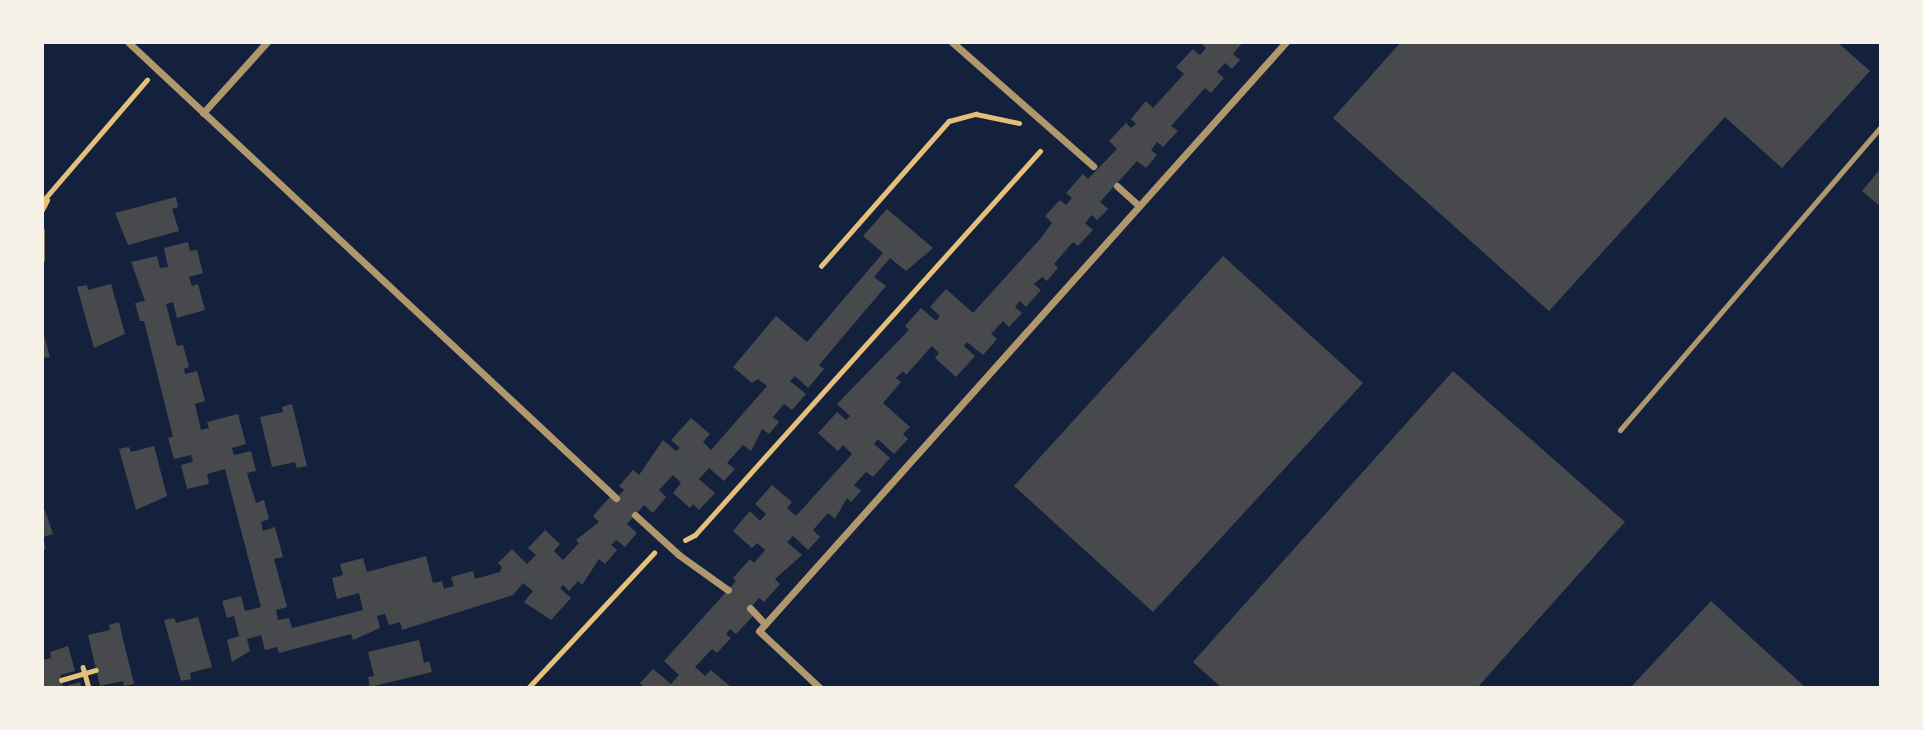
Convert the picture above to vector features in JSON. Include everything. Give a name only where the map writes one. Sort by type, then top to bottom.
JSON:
[{"type":"street","points":[[128,42],[616,498]]},
{"type":"street","points":[[203,113],[267,42]]},
{"type":"street","points":[[952,42],[1093,166]]},
{"type":"street","points":[[762,627],[1286,42]]},
{"type":"street","points":[[1116,186],[1138,205]]},
{"type":"street","points":[[635,515],[670,546],[728,590]]},
{"type":"street","points":[[750,608],[762,627],[820,688]]},
{"type":"lane","points":[[1620,430],[1881,127]]},
{"type":"path","points":[[42,202],[156,69]]},
{"type":"path","points":[[821,266],[949,121],[965,115],[1021,123],[1036,117]]},
{"type":"path","points":[[528,688],[654,553],[695,535],[1040,151]]},
{"type":"path","points":[[42,210],[53,191]]},
{"type":"path","points":[[42,230],[42,260]]},
{"type":"path","points":[[83,667],[89,688]]},
{"type":"path","points":[[61,680],[96,670]]},
{"type":"building","points":[[1200,42],[1243,42],[1233,54],[1240,60],[1232,69],[1225,63],[1217,72],[1224,78],[1211,93],[1205,88],[1171,126],[1178,131],[1163,147],[1157,142],[1151,150],[1157,155],[1146,168],[1137,161],[1100,202],[1108,209],[1097,220],[1092,215],[1085,223],[1093,230],[1078,246],[1073,242],[1054,264],[1058,268],[1047,281],[1042,277],[1034,284],[1041,290],[1026,307],[1020,301],[1015,307],[1022,313],[1009,327],[1003,321],[991,334],[997,339],[983,355],[967,342],[964,346],[975,356],[956,377],[935,358],[939,353],[932,346],[906,375],[903,371],[896,378],[901,382],[883,403],[910,427],[903,434],[908,439],[894,454],[878,439],[874,444],[890,458],[873,477],[866,472],[854,485],[861,491],[851,502],[847,498],[835,519],[828,513],[813,530],[820,537],[808,550],[793,536],[787,542],[802,555],[775,579],[780,584],[764,602],[759,598],[750,608],[753,616],[736,634],[730,629],[726,634],[731,638],[717,653],[712,649],[695,667],[705,676],[711,670],[732,688],[645,688],[640,683],[653,669],[671,684],[679,675],[664,661],[736,581],[733,578],[750,559],[754,563],[765,550],[757,543],[752,548],[733,531],[750,511],[760,521],[766,514],[755,504],[772,485],[792,502],[787,508],[796,516],[852,454],[843,445],[838,451],[818,433],[837,412],[846,420],[850,416],[837,404],[909,330],[905,326],[921,308],[936,321],[940,316],[930,307],[946,289],[973,313],[1052,223],[1045,216],[1060,200],[1066,205],[1072,198],[1066,193],[1083,174],[1088,179],[1117,149],[1109,141],[1126,123],[1131,128],[1136,124],[1131,119],[1146,101],[1153,108],[1184,74],[1176,67],[1193,49],[1200,55],[1206,48]]},
{"type":"building","points":[[1401,42],[1837,42],[1870,71],[1782,168],[1725,117],[1549,311],[1333,118]]},
{"type":"building","points":[[1881,168],[1881,207],[1862,191]]},
{"type":"building","points":[[176,197],[178,207],[172,209],[179,231],[128,245],[115,213]]},
{"type":"building","points":[[887,209],[933,248],[906,271],[890,258],[874,277],[886,286],[819,365],[824,369],[808,388],[795,376],[790,381],[806,394],[792,410],[784,404],[773,417],[779,422],[769,434],[762,429],[751,451],[743,445],[727,463],[735,469],[724,481],[709,468],[699,479],[715,493],[699,510],[693,504],[690,508],[673,493],[681,483],[673,475],[659,490],[666,497],[653,513],[644,505],[627,524],[637,533],[625,547],[616,540],[611,545],[617,550],[605,564],[599,559],[582,585],[578,581],[569,591],[563,585],[560,588],[571,598],[551,620],[524,602],[533,591],[523,583],[513,595],[402,630],[400,622],[389,625],[385,614],[377,616],[380,628],[353,640],[351,634],[279,653],[277,647],[265,650],[261,635],[247,639],[250,651],[232,662],[227,640],[239,636],[234,616],[227,618],[222,601],[241,596],[245,611],[261,607],[225,469],[207,474],[209,484],[187,489],[181,465],[193,462],[191,455],[174,459],[168,438],[173,437],[144,321],[140,321],[135,303],[145,301],[131,262],[157,256],[160,268],[168,267],[164,248],[188,242],[190,251],[197,250],[203,273],[189,277],[192,286],[198,284],[205,310],[177,318],[173,302],[166,304],[177,346],[183,345],[189,367],[184,369],[185,374],[197,371],[205,401],[195,404],[201,430],[209,428],[207,422],[238,414],[246,444],[232,448],[234,455],[251,451],[256,471],[247,473],[256,503],[264,500],[269,519],[261,522],[263,531],[275,527],[283,557],[274,559],[287,607],[276,610],[278,620],[289,618],[292,628],[363,610],[359,593],[337,599],[332,578],[343,575],[340,564],[363,558],[367,572],[426,556],[433,583],[442,581],[444,589],[454,586],[451,577],[473,571],[475,579],[500,572],[502,567],[498,563],[512,549],[527,564],[536,555],[528,548],[545,530],[560,544],[554,551],[563,560],[579,543],[576,540],[599,522],[593,516],[610,497],[614,501],[624,490],[619,486],[633,470],[639,475],[663,440],[676,451],[680,448],[671,440],[691,418],[710,434],[703,442],[711,450],[767,386],[758,379],[752,383],[733,367],[776,316],[807,342],[883,253],[863,236]]},
{"type":"building","points":[[1223,256],[1363,383],[1153,612],[1014,486]]},
{"type":"building","points":[[111,284],[125,334],[94,348],[77,287],[87,285],[88,290]]},
{"type":"building","points":[[42,328],[50,357],[42,358]]},
{"type":"building","points":[[1453,371],[1625,522],[1477,688],[1222,688],[1193,662]]},
{"type":"building","points":[[292,404],[307,466],[297,468],[295,462],[272,467],[260,417],[283,412],[282,407]]},
{"type":"building","points":[[154,446],[167,496],[136,510],[119,449],[129,447],[131,452]]},
{"type":"building","points":[[45,510],[53,534],[43,537],[46,549],[42,550],[42,511]]},
{"type":"building","points":[[1711,601],[1806,688],[1630,688]]},
{"type":"building","points":[[198,617],[212,667],[190,673],[191,679],[181,681],[164,620],[174,618],[176,623]]},
{"type":"building","points":[[119,622],[134,684],[124,686],[123,681],[100,686],[88,635],[110,630],[109,625]]},
{"type":"building","points":[[419,640],[424,663],[429,661],[432,672],[370,687],[368,677],[374,676],[368,652]]},
{"type":"building","points":[[68,646],[75,671],[60,675],[63,687],[80,682],[82,688],[42,688],[42,660],[51,658],[50,652]]}]
